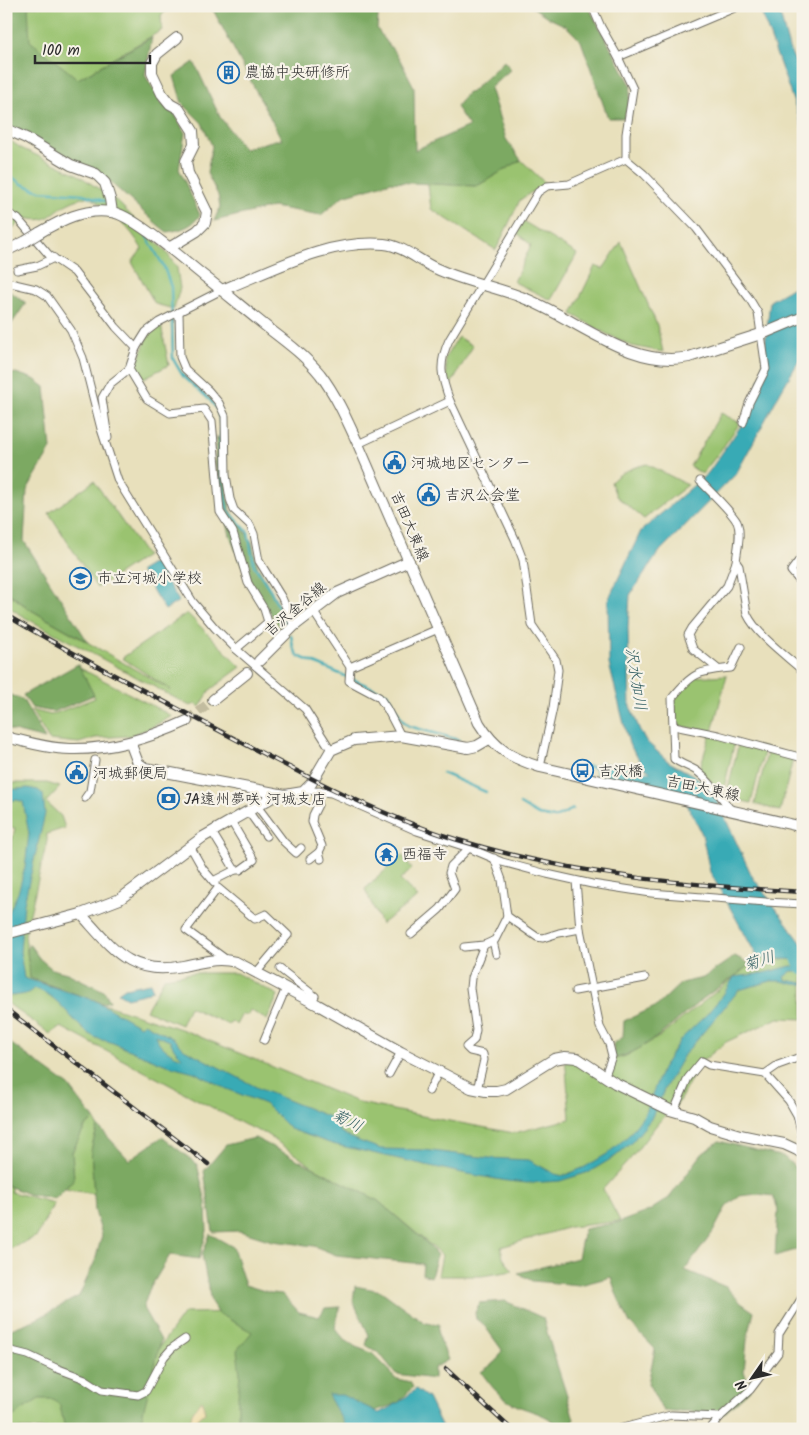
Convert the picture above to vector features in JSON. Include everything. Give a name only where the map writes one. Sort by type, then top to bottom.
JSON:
[{"type":"street","points":[[592,6],[633,89],[626,134],[626,159]]},
{"type":"street","points":[[618,57],[739,6]]},
{"type":"street","points":[[169,248],[197,231],[205,223],[207,212],[188,173],[186,161],[194,145],[193,131],[179,109],[170,104],[162,94],[152,73],[152,63],[157,54],[177,38]]},
{"type":"street","points":[[6,129],[26,138],[71,165],[96,174],[105,183],[112,212]]},
{"type":"street","points":[[540,767],[555,699],[558,670],[556,660],[532,625],[523,560],[450,401],[442,379],[443,354],[449,340],[538,192],[547,186],[569,184],[626,159]]},
{"type":"street","points":[[626,159],[644,174],[680,211],[723,263],[758,313],[766,369],[748,403],[743,422]]},
{"type":"street","points":[[6,212],[18,219],[49,255],[74,272],[116,327],[136,348]]},
{"type":"street","name":"吉田大東線","points":[[6,251],[60,221],[76,215],[93,212],[112,212],[130,220],[169,248],[300,354],[320,374],[339,405],[358,444],[480,723],[490,739],[510,756],[540,767],[803,826]]},
{"type":"street","points":[[107,447],[108,439],[102,398],[110,384],[129,369],[136,348],[146,332],[167,318],[222,290],[319,252],[338,247],[376,244],[398,247],[436,268],[523,297],[623,348],[655,358],[678,360],[689,357],[762,334],[803,316]]},
{"type":"street","points":[[17,270],[37,266],[54,258]]},
{"type":"street","points":[[6,282],[36,289],[47,296],[71,330],[82,358],[118,481],[193,602],[236,649],[305,709],[330,750]]},
{"type":"street","points":[[178,313],[180,357],[185,369],[208,390],[219,403],[225,416],[226,475],[234,510],[250,525],[254,534],[258,562],[282,598],[294,626]]},
{"type":"street","points":[[129,369],[147,399],[170,413],[204,409],[212,421],[220,512],[233,532],[248,583],[264,609],[268,622],[236,649]]},
{"type":"street","points":[[358,444],[450,401]]},
{"type":"street","points":[[700,482],[712,493],[737,523],[739,532],[736,562],[727,586],[688,635],[693,649],[718,669]]},
{"type":"street","points":[[803,555],[791,571],[803,585]]},
{"type":"street","name":"吉沢金谷線","points":[[259,661],[294,626],[337,593],[409,561]]},
{"type":"street","points":[[736,562],[739,566],[749,619],[803,671]]},
{"type":"street","points":[[313,611],[350,670],[348,681],[379,697],[401,736]]},
{"type":"street","points":[[350,670],[438,629]]},
{"type":"street","points":[[727,809],[722,797],[697,771],[674,759],[672,698],[691,676],[718,669],[731,668],[741,647]]},
{"type":"street","points":[[213,700],[247,673]]},
{"type":"street","points":[[6,737],[70,749],[97,748],[159,734],[187,721]]},
{"type":"street","points":[[674,726],[718,735],[803,758]]},
{"type":"street","points":[[130,742],[138,763],[145,768],[285,796],[298,794],[306,790],[330,750],[354,740],[401,736],[468,748],[477,746],[490,739]]},
{"type":"street","points":[[85,798],[90,791],[95,760]]},
{"type":"street","points":[[306,790],[331,793],[418,831],[546,874],[651,893],[803,904]]},
{"type":"street","points":[[310,859],[320,856],[322,846],[312,822],[318,805],[319,792]]},
{"type":"street","points":[[6,934],[81,914],[120,899],[190,846],[278,794]]},
{"type":"street","points":[[252,809],[266,836]]},
{"type":"street","points":[[252,809],[296,853],[301,848]]},
{"type":"street","points":[[231,821],[254,860],[240,870],[235,870],[216,884],[186,930],[228,960],[286,988],[400,1052],[477,1090],[497,1091],[506,1089],[554,1059],[565,1057],[577,1058],[619,1084],[672,1111],[694,1117],[710,1126],[740,1135],[784,1144],[803,1154]]},
{"type":"street","points":[[212,832],[235,870]]},
{"type":"street","points":[[190,846],[203,869],[216,884],[256,919],[266,914],[288,936],[256,973]]},
{"type":"street","points":[[411,934],[440,909],[455,889],[449,873],[451,866],[469,848]]},
{"type":"street","points":[[464,948],[484,945],[495,940],[507,916],[502,880],[494,858]]},
{"type":"street","points":[[576,880],[580,929],[592,988],[600,1027],[609,1044],[612,1056],[605,1075]]},
{"type":"street","points":[[81,914],[108,944],[125,958],[139,965],[154,969],[165,969],[212,959],[228,960]]},
{"type":"street","points":[[507,916],[537,937],[543,938],[580,929]]},
{"type":"street","points":[[493,941],[496,954]]},
{"type":"street","points":[[477,1090],[484,1060],[483,1054],[470,1051],[466,1047],[474,1040],[476,1030],[470,988],[471,978],[484,945]]},
{"type":"street","points":[[280,969],[315,996],[312,1002]]},
{"type":"street","points":[[576,991],[645,978]]},
{"type":"street","points":[[264,1040],[286,988]]},
{"type":"street","points":[[389,1074],[400,1052]]},
{"type":"street","points":[[765,1074],[778,1065],[803,1056]]},
{"type":"street","points":[[672,1111],[688,1078],[702,1061],[709,1066],[765,1074],[789,1101],[797,1115],[803,1138]]},
{"type":"street","points":[[429,1091],[439,1071]]},
{"type":"street","points":[[710,1429],[720,1417],[750,1390],[778,1353],[779,1334],[803,1296]]},
{"type":"street","points":[[6,1351],[28,1355],[85,1379],[102,1390],[138,1395],[146,1391],[164,1357],[185,1338]]},
{"type":"street","points":[[619,1429],[671,1415],[720,1417]]},
{"type":"street","points":[[582,1429],[601,1429]]},
{"type":"green space","points":[[6,6],[30,6],[28,7],[30,41],[78,79],[152,37],[145,75],[162,104],[174,112],[185,133],[179,169],[200,215],[190,225],[167,232],[100,173],[6,124]]},
{"type":"green space","points":[[173,6],[161,15],[162,30],[78,79],[25,38],[28,7]]},
{"type":"green space","points":[[211,6],[379,6],[377,29],[399,58],[414,87],[415,150],[469,126],[456,107],[468,92],[470,93],[504,61],[511,69],[490,88],[506,139],[521,160],[477,186],[391,182],[343,196],[321,215],[273,207],[214,221],[220,207],[218,195],[207,173],[212,146],[202,123],[182,103],[174,76],[194,62],[220,117],[244,149],[275,140],[282,140]]},
{"type":"green space","points":[[531,6],[588,6],[631,85],[629,103],[624,118],[608,118],[581,41],[566,26]]},
{"type":"green space","points":[[6,138],[21,148],[77,174],[118,202],[166,252],[177,268],[180,288],[174,309],[155,304],[132,262],[142,249],[132,233],[119,220],[89,196],[69,203],[45,219],[25,218],[15,227],[6,231]]},
{"type":"green space","points":[[521,160],[545,183],[520,200],[496,250],[431,209],[428,184],[477,186]]},
{"type":"green space","points":[[523,221],[577,254],[551,300],[514,282],[531,245],[517,233]]},
{"type":"green space","points":[[621,242],[657,325],[663,352],[632,346],[572,314],[595,266],[603,269]]},
{"type":"green space","points":[[9,291],[26,303],[6,332],[6,294]]},
{"type":"green space","points":[[161,325],[169,365],[142,379],[136,366],[148,335]]},
{"type":"green space","points":[[458,337],[473,346],[451,384],[447,380],[445,358]]},
{"type":"green space","points":[[16,373],[34,379],[45,387],[51,449],[27,490],[24,541],[88,642],[31,610],[6,591],[6,375]]},
{"type":"green space","points":[[721,413],[740,423],[702,474],[690,466]]},
{"type":"green space","points":[[217,436],[222,445],[230,509],[252,542],[258,567],[289,622],[280,627],[255,589],[233,543],[215,462]]},
{"type":"green space","points":[[647,464],[688,485],[644,519],[616,496],[611,482],[627,470]]},
{"type":"green space","points":[[94,481],[146,556],[97,588],[49,513]]},
{"type":"green space","points":[[6,592],[31,610],[171,690],[122,658],[187,613],[241,667],[210,690],[200,707],[196,704],[190,706],[24,617],[6,605]]},
{"type":"green space","points":[[78,664],[94,695],[53,712],[32,708],[23,695]]},
{"type":"green space","points":[[78,667],[172,716],[148,729],[128,736],[95,738],[79,743],[49,740],[31,710],[51,715],[95,698]]},
{"type":"green space","points":[[727,675],[712,732],[676,725],[674,698],[693,677]]},
{"type":"green space","points":[[6,693],[23,700],[45,739],[6,729]]},
{"type":"green space","points":[[710,735],[735,741],[723,792],[699,771]]},
{"type":"green space","points":[[739,742],[765,748],[751,803],[726,797]]},
{"type":"green space","points":[[768,749],[794,755],[780,811],[755,804]]},
{"type":"green space","points":[[6,783],[47,783],[60,787],[46,802],[61,816],[65,828],[47,834],[25,935],[30,978],[69,993],[181,1029],[360,1103],[514,1133],[570,1119],[565,1057],[610,1079],[614,1059],[626,1056],[662,1035],[758,958],[803,960],[803,1019],[778,1018],[726,1042],[700,1063],[677,1105],[658,1123],[631,1158],[603,1189],[620,1221],[570,1227],[501,1247],[503,1258],[513,1271],[482,1276],[438,1276],[442,1255],[377,1200],[313,1167],[266,1134],[245,1125],[61,1027],[50,1034],[6,1002],[6,868],[15,828],[6,827]]},
{"type":"green space","points":[[402,855],[412,869],[400,880],[418,897],[381,924],[365,889]]},
{"type":"green space","points":[[29,944],[40,959],[52,969],[67,973],[104,991],[110,1001],[102,1003],[30,978],[27,951]]},
{"type":"green space","points":[[735,956],[750,964],[651,1041],[614,1059],[613,1044],[623,1037],[624,1021],[657,1006],[681,983],[703,978]]},
{"type":"green space","points":[[192,973],[236,973],[278,995],[267,1020],[250,1010],[248,1015],[242,1014],[236,1025],[232,1021],[228,1024],[189,1007],[181,1025],[146,1010],[165,977]]},
{"type":"green space","points":[[6,1040],[69,1086],[94,1119],[85,1127],[72,1152],[74,1179],[55,1199],[28,1194],[6,1185]]},
{"type":"green space","points":[[94,1119],[98,1126],[91,1150],[94,1194],[65,1189],[74,1179],[72,1152],[85,1127]]},
{"type":"green space","points":[[98,1126],[129,1160],[162,1137],[197,1164],[206,1202],[207,1231],[199,1259],[170,1255],[149,1290],[143,1308],[161,1340],[139,1429],[65,1429],[60,1406],[54,1399],[39,1399],[6,1421],[6,1349],[11,1345],[6,1331],[37,1319],[79,1296],[95,1261],[102,1235],[95,1211],[91,1150]]},
{"type":"green space","points":[[255,1138],[377,1200],[428,1244],[437,1255],[431,1277],[422,1274],[423,1264],[336,1255],[314,1246],[272,1241],[240,1231],[213,1232],[204,1171],[226,1145]]},
{"type":"green space","points":[[719,1141],[784,1157],[800,1172],[803,1178],[803,1253],[796,1250],[775,1256],[778,1209],[773,1196],[758,1194],[739,1196],[726,1207],[713,1232],[685,1270],[726,1287],[741,1303],[754,1312],[747,1340],[744,1371],[750,1390],[720,1417],[691,1411],[663,1411],[648,1383],[655,1349],[629,1322],[611,1277],[580,1285],[532,1281],[518,1273],[578,1258],[584,1229],[620,1222],[649,1211],[669,1198],[702,1154]]},
{"type":"green space","points":[[6,1185],[11,1187],[11,1192],[54,1203],[37,1236],[6,1251]]},
{"type":"green space","points":[[210,1234],[233,1247],[245,1285],[271,1293],[282,1294],[299,1312],[319,1317],[325,1308],[340,1307],[335,1328],[345,1340],[356,1347],[372,1353],[390,1371],[394,1378],[410,1382],[413,1387],[398,1403],[375,1411],[362,1405],[340,1414],[347,1429],[238,1429],[240,1374],[237,1350],[252,1332],[219,1314],[211,1302],[202,1255]]},
{"type":"green space","points":[[355,1286],[381,1291],[425,1323],[439,1324],[438,1334],[448,1360],[434,1368],[434,1379],[396,1374],[380,1354],[366,1345],[369,1335],[353,1301]]},
{"type":"green space","points":[[505,1301],[543,1318],[574,1419],[569,1428],[561,1428],[548,1418],[508,1401],[497,1392],[481,1372],[497,1361],[502,1350],[484,1325],[476,1319],[475,1313],[479,1303]]},
{"type":"green space","points":[[247,1312],[267,1378],[272,1429],[6,1429],[6,1350],[140,1374],[184,1313]]},
{"type":"sand","points":[[200,1401],[203,1401],[205,1413],[193,1423],[190,1421],[192,1413]]},
{"type":"water","points":[[759,6],[778,6],[789,48],[803,79],[803,128]]},
{"type":"water","points":[[803,285],[803,354],[736,474],[660,551],[630,595],[628,627],[630,706],[641,733],[647,742],[669,762],[695,776],[714,794],[752,876],[803,945],[803,960],[758,958],[710,872],[702,834],[685,800],[644,767],[629,744],[609,664],[608,600],[641,531],[708,473],[743,423],[762,373],[770,301],[792,288]]},
{"type":"water","points":[[155,562],[179,601],[165,610],[140,571]]},
{"type":"water","points":[[28,788],[38,790],[43,794],[45,814],[24,903],[20,952],[24,978],[94,1000],[140,1026],[144,1023],[174,1039],[184,1049],[260,1089],[339,1121],[339,1131],[353,1139],[381,1149],[424,1150],[489,1158],[529,1160],[555,1174],[563,1176],[585,1167],[607,1154],[628,1136],[644,1115],[662,1069],[680,1040],[707,1014],[723,995],[734,977],[764,973],[791,966],[803,967],[803,972],[792,971],[784,977],[786,980],[803,983],[803,985],[771,981],[739,990],[684,1055],[665,1088],[651,1119],[632,1142],[616,1156],[589,1172],[560,1181],[527,1183],[507,1181],[457,1172],[332,1144],[290,1129],[265,1104],[227,1089],[194,1072],[164,1064],[92,1036],[48,994],[34,988],[26,994],[6,995],[6,918],[18,893],[25,867],[29,834],[23,802],[17,800],[6,801],[6,790]],"holes":[[[155,1035],[170,1041],[175,1050],[183,1058],[166,1050],[159,1043]]]},
{"type":"water","points":[[150,983],[153,990],[148,993],[127,998],[118,993],[125,988]]},
{"type":"water","points":[[416,1389],[428,1398],[443,1429],[347,1429],[328,1395],[342,1395],[379,1413],[398,1403]]},
{"type":"waterway","points":[[6,173],[22,184],[40,191],[83,194],[104,201]]},
{"type":"waterway","points":[[147,237],[164,267],[171,287],[173,359],[183,376],[210,400],[218,411],[221,429],[219,461],[227,509],[248,532],[254,565],[271,591],[286,624]]},
{"type":"waterway","points":[[291,635],[293,647],[298,656],[387,694],[403,721],[409,726],[459,740]]},
{"type":"waterway","points":[[587,769],[586,766],[601,769]]},
{"type":"waterway","points":[[601,769],[663,782],[679,781]]},
{"type":"waterway","points":[[442,773],[486,792]]},
{"type":"waterway","points":[[520,804],[538,815],[555,818],[573,809]]},
{"type":"waterway","name":"沢水加川","points":[[791,944],[803,968]]},
{"type":"tunnel","points":[[187,721],[213,700]]},
{"type":"railway","points":[[6,615],[111,674],[305,775],[394,817],[455,839],[498,851],[584,870],[671,882],[803,892]]},
{"type":"railway","points":[[6,1009],[208,1164]]},
{"type":"railway","points":[[446,1369],[511,1429]]},
{"type":"place","name":"農協中央研修所","points":[[229,72]]},
{"type":"place","name":"河城地区センター","points":[[395,463]]},
{"type":"place","name":"吉沢公会堂","points":[[429,495]]},
{"type":"place","name":"市立河城小学校","points":[[81,578]]},
{"type":"place","name":"吉沢橋","points":[[582,771]]},
{"type":"place","name":"河城郵便局","points":[[77,773]]},
{"type":"place","name":"JA遠州夢咲 河城支店","points":[[168,799]]},
{"type":"place","name":"西福寺","points":[[386,854]]},
{"type":"water label","name":"菊川","points":[[759,960]]},
{"type":"water label","name":"菊川","points":[[348,1120]]}]
